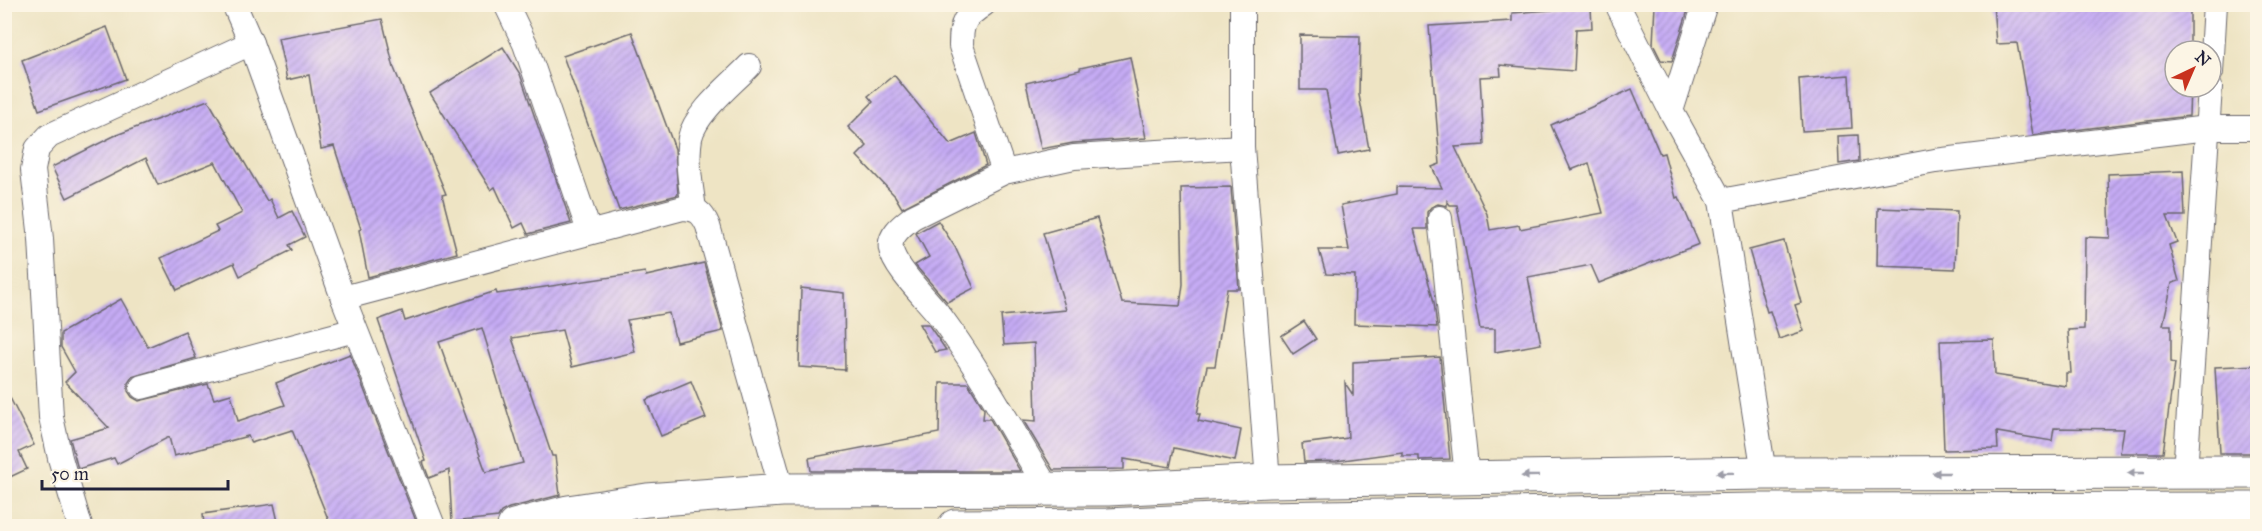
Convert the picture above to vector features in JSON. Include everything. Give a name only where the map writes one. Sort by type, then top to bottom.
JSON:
[{"type":"main road","points":[[513,526],[568,512],[647,500],[782,490],[1108,489],[1268,481],[1764,473],[2258,472]]},
{"type":"main road","points":[[955,526],[1107,526],[1258,518],[1501,520],[2007,518],[2258,508]]},
{"type":"street","points":[[234,4],[251,43],[355,330],[433,526]]},
{"type":"street","points":[[506,4],[525,44],[589,231]]},
{"type":"street","points":[[984,4],[967,16],[961,31],[961,46],[1004,172]]},
{"type":"street","points":[[1242,4],[1242,147],[1268,481]]},
{"type":"street","points":[[1617,4],[1671,111],[1721,201],[1764,473]]},
{"type":"street","points":[[1671,111],[1706,4]]},
{"type":"street","points":[[2213,39],[2215,4]]},
{"type":"street","points":[[80,526],[60,458],[51,417],[39,215],[33,170],[37,149],[49,136],[251,43]]},
{"type":"street","points":[[694,209],[688,161],[691,136],[701,115],[749,66]]},
{"type":"street","points":[[2185,472],[2209,99]]},
{"type":"street","points":[[1721,201],[1935,162],[2208,128],[2258,128]]},
{"type":"street","points":[[1047,488],[946,326],[896,262],[890,248],[893,237],[903,224],[913,217],[1004,172],[1074,157],[1242,147]]},
{"type":"street","points":[[343,298],[589,231],[683,208],[694,209],[702,213],[708,226],[782,490]]},
{"type":"street","points":[[1440,218],[1467,477]]},
{"type":"street","points":[[141,387],[355,330]]},
{"type":"street","points":[[1107,526],[1108,489]]},
{"type":"building","points":[[1655,4],[1690,4],[1672,61],[1661,60],[1653,44]]},
{"type":"building","points":[[1993,4],[2190,4],[2190,39],[2163,39],[2163,99],[2190,99],[2189,116],[2033,135],[2017,43],[1996,44]]},
{"type":"building","points":[[1591,7],[1592,28],[1576,29],[1574,71],[1500,65],[1501,76],[1480,77],[1484,145],[1455,147],[1487,214],[1490,230],[1519,225],[1520,229],[1603,213],[1589,163],[1571,170],[1551,125],[1632,89],[1660,154],[1664,153],[1676,198],[1679,197],[1699,244],[1599,283],[1591,265],[1528,277],[1541,344],[1495,352],[1495,329],[1480,329],[1457,205],[1450,205],[1447,201],[1447,206],[1438,204],[1427,212],[1427,229],[1414,229],[1434,302],[1437,327],[1354,324],[1355,275],[1326,274],[1319,250],[1349,250],[1341,205],[1397,194],[1397,187],[1442,188],[1432,167],[1440,164],[1429,26],[1512,21],[1512,13]]},
{"type":"building","points":[[382,19],[394,68],[446,194],[442,195],[457,253],[368,277],[359,230],[361,229],[334,146],[321,149],[309,75],[287,80],[278,38]]},
{"type":"building","points":[[107,27],[126,79],[39,110],[22,60]]},
{"type":"building","points":[[632,32],[675,149],[678,195],[619,210],[563,56]]},
{"type":"building","points":[[1300,35],[1360,36],[1359,95],[1369,149],[1338,155],[1326,90],[1300,90]]},
{"type":"building","points":[[503,47],[520,74],[571,223],[528,234],[523,223],[514,228],[495,187],[491,190],[430,93]]},
{"type":"building","points":[[1130,57],[1146,138],[1073,143],[1041,149],[1026,83]]},
{"type":"building","points":[[894,75],[950,144],[976,133],[986,165],[902,208],[895,196],[857,156],[867,146],[848,127],[873,102],[868,96]]},
{"type":"building","points":[[1849,75],[1852,128],[1802,131],[1799,79]]},
{"type":"building","points":[[208,100],[267,201],[270,199],[279,218],[292,211],[305,237],[289,245],[292,250],[240,276],[234,263],[177,290],[161,258],[218,231],[215,226],[242,213],[215,162],[158,185],[146,158],[67,198],[52,167],[114,136]]},
{"type":"building","points":[[1858,135],[1859,161],[1839,164],[1838,136]]},
{"type":"building","points":[[2183,171],[2185,216],[2167,216],[2177,242],[2169,245],[2179,281],[2172,283],[2163,325],[2171,325],[2171,362],[2175,363],[2163,453],[2120,453],[2124,429],[2054,428],[2052,441],[1997,432],[1998,449],[1944,450],[1940,341],[1994,340],[1995,375],[2066,386],[2066,373],[2071,373],[2068,330],[2084,329],[2085,237],[2110,238],[2108,174]]},
{"type":"building","points":[[1231,187],[1239,289],[1227,289],[1215,366],[1207,366],[1197,414],[1200,414],[1198,421],[1241,430],[1235,461],[1174,448],[1170,467],[1124,459],[1124,469],[1053,470],[1023,420],[1036,421],[1034,343],[1004,345],[1001,316],[1066,310],[1043,233],[1097,218],[1122,303],[1180,306],[1183,284],[1181,188]]},
{"type":"building","points":[[1878,208],[1957,211],[1955,269],[1877,266]]},
{"type":"building","points":[[938,221],[955,247],[974,288],[947,302],[915,265],[929,257],[916,233]]},
{"type":"building","points":[[1784,241],[1801,303],[1795,305],[1804,331],[1779,339],[1770,311],[1767,312],[1749,250]]},
{"type":"building","points":[[704,263],[723,331],[676,342],[669,313],[627,320],[635,352],[572,367],[562,330],[512,338],[552,456],[555,456],[560,495],[509,508],[501,512],[498,517],[452,522],[449,470],[429,478],[423,462],[426,461],[378,320],[402,311],[405,321],[496,291],[497,294],[645,272],[646,276]],"holes":[[[482,328],[523,463],[486,472],[439,342]]]},
{"type":"building","points":[[801,288],[844,293],[845,370],[799,367]]},
{"type":"building","points":[[121,299],[148,347],[185,331],[196,358],[132,377],[128,383],[128,391],[139,401],[208,384],[214,399],[231,394],[238,421],[285,405],[276,383],[350,354],[418,526],[331,526],[292,430],[251,443],[248,436],[174,456],[169,437],[117,464],[114,458],[78,469],[70,439],[109,428],[65,382],[75,372],[61,347],[61,333]]},
{"type":"building","points":[[1304,321],[1316,339],[1293,354],[1281,336]]},
{"type":"building","points":[[919,324],[928,324],[946,350],[935,352]]},
{"type":"building","points":[[1440,357],[1450,459],[1419,460],[1419,456],[1402,456],[1402,452],[1336,461],[1304,462],[1302,444],[1348,438],[1345,383],[1353,395],[1353,362]]},
{"type":"building","points":[[2258,365],[2258,406],[2256,406],[2258,453],[2220,453],[2215,367]]},
{"type":"building","points":[[691,381],[706,418],[661,436],[646,400]]},
{"type":"building","points":[[940,383],[968,383],[984,409],[983,419],[990,419],[1020,471],[811,471],[809,458],[939,433]]},
{"type":"building","points":[[4,386],[34,445],[19,452],[27,469],[10,477],[4,467]]},
{"type":"building","points":[[274,504],[279,526],[204,526],[203,514]]}]
